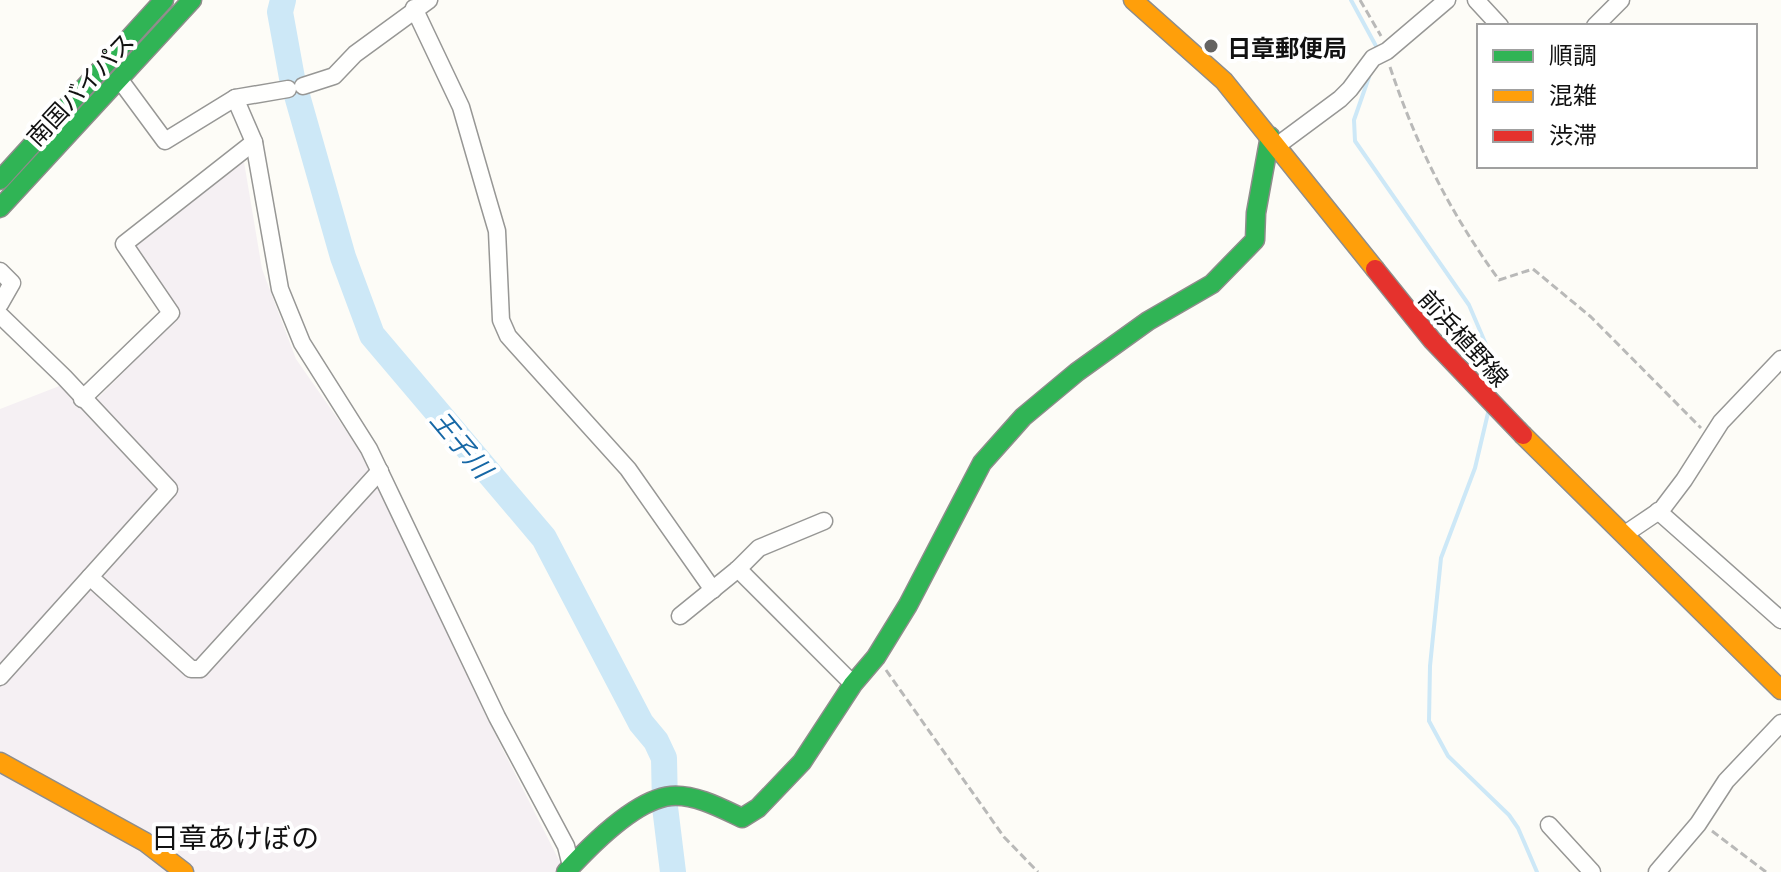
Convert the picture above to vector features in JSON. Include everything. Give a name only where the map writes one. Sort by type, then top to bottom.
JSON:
[{"type":"main road","name":"南国バイパス","points":[[0,180],[164,0]]},
{"type":"main road","name":"南国バイパス","points":[[0,208],[192,0]]},
{"type":"main road","name":"前浜植野線","points":[[1133,0],[1224,81],[1432,340],[1517,429],[1781,690]]},
{"type":"main road","points":[[570,870],[624,819],[666,796],[742,818],[750,815],[802,762],[853,684],[876,657],[908,605],[982,463],[1023,417],[1077,372],[1148,321],[1212,284],[1255,240],[1256,213],[1274,141]]},
{"type":"main road","points":[[0,762],[145,842],[184,872]]},
{"type":"street","points":[[1274,141],[1340,99],[1373,58],[1387,51],[1447,0]]},
{"type":"street","points":[[1476,0],[1498,24]]},
{"type":"street","points":[[1597,24],[1621,0]]},
{"type":"street","points":[[120,80],[165,141],[235,98],[296,87],[334,76],[355,54],[422,4],[461,107],[497,231],[501,320],[508,336],[628,469],[713,590]]},
{"type":"street","points":[[235,98],[254,142],[280,289],[302,343],[369,449],[497,717],[566,846],[570,870]]},
{"type":"street","points":[[82,399],[171,313],[124,244],[254,142]]},
{"type":"street","points":[[0,271],[12,283],[0,304]]},
{"type":"street","points":[[0,315],[169,489],[0,677]]},
{"type":"street","points":[[1625,534],[1658,511],[1684,480],[1710,436],[1781,359]]},
{"type":"street","points":[[90,577],[191,669],[200,669],[380,471]]},
{"type":"street","points":[[1658,511],[1781,620]]},
{"type":"street","points":[[680,616],[766,544],[824,521]]},
{"type":"street","points":[[738,569],[853,684]]},
{"type":"street","points":[[1657,872],[1700,822],[1726,781],[1781,723]]},
{"type":"street","points":[[1549,825],[1592,872]]},
{"type":"path","points":[[1360,0],[1380,34],[1407,117],[1437,182],[1466,235],[1499,280],[1533,269],[1591,317],[1710,436]]},
{"type":"path","points":[[876,657],[919,713],[1004,837],[1038,872]]},
{"type":"path","points":[[1700,822],[1766,872]]},
{"type":"shaded area","points":[[244,162],[262,269],[296,359],[363,455],[498,740],[565,872],[0,872],[0,409],[62,385],[85,411],[180,315],[133,244]]},
{"type":"waterway","name":"王子川","points":[[283,0],[280,12],[292,78],[343,257],[372,335],[544,538],[641,723],[656,741],[664,758],[665,807],[673,872]]},
{"type":"waterway","points":[[1351,0],[1376,46]]},
{"type":"waterway","points":[[1369,77],[1354,120],[1355,141],[1469,305],[1487,347],[1492,388]]},
{"type":"waterway","points":[[1488,413],[1475,468],[1441,558],[1430,666],[1429,721],[1448,756],[1509,815],[1537,872]]},
{"type":"traffic: fast","points":[[0,180],[164,0]]},
{"type":"traffic: fast","points":[[0,208],[192,0]]},
{"type":"traffic: fast","points":[[566,872],[614,826],[657,799],[689,797],[742,818],[758,808],[802,762],[853,684],[876,657],[908,605],[982,463],[1023,417],[1077,372],[1148,321],[1212,284],[1255,240],[1256,213],[1270,136]]},
{"type":"traffic: slow","points":[[1133,0],[1224,81],[1375,269]]},
{"type":"traffic: slow","points":[[1523,435],[1781,690]]},
{"type":"traffic: slow","points":[[0,762],[145,842],[184,872]]},
{"type":"traffic: jam","points":[[1375,269],[1432,340],[1523,435]]},
{"type":"place","name":"日章郵便局","points":[[1211,46]]},
{"type":"district","name":"日章あけぼの","points":[[235,836]]}]
